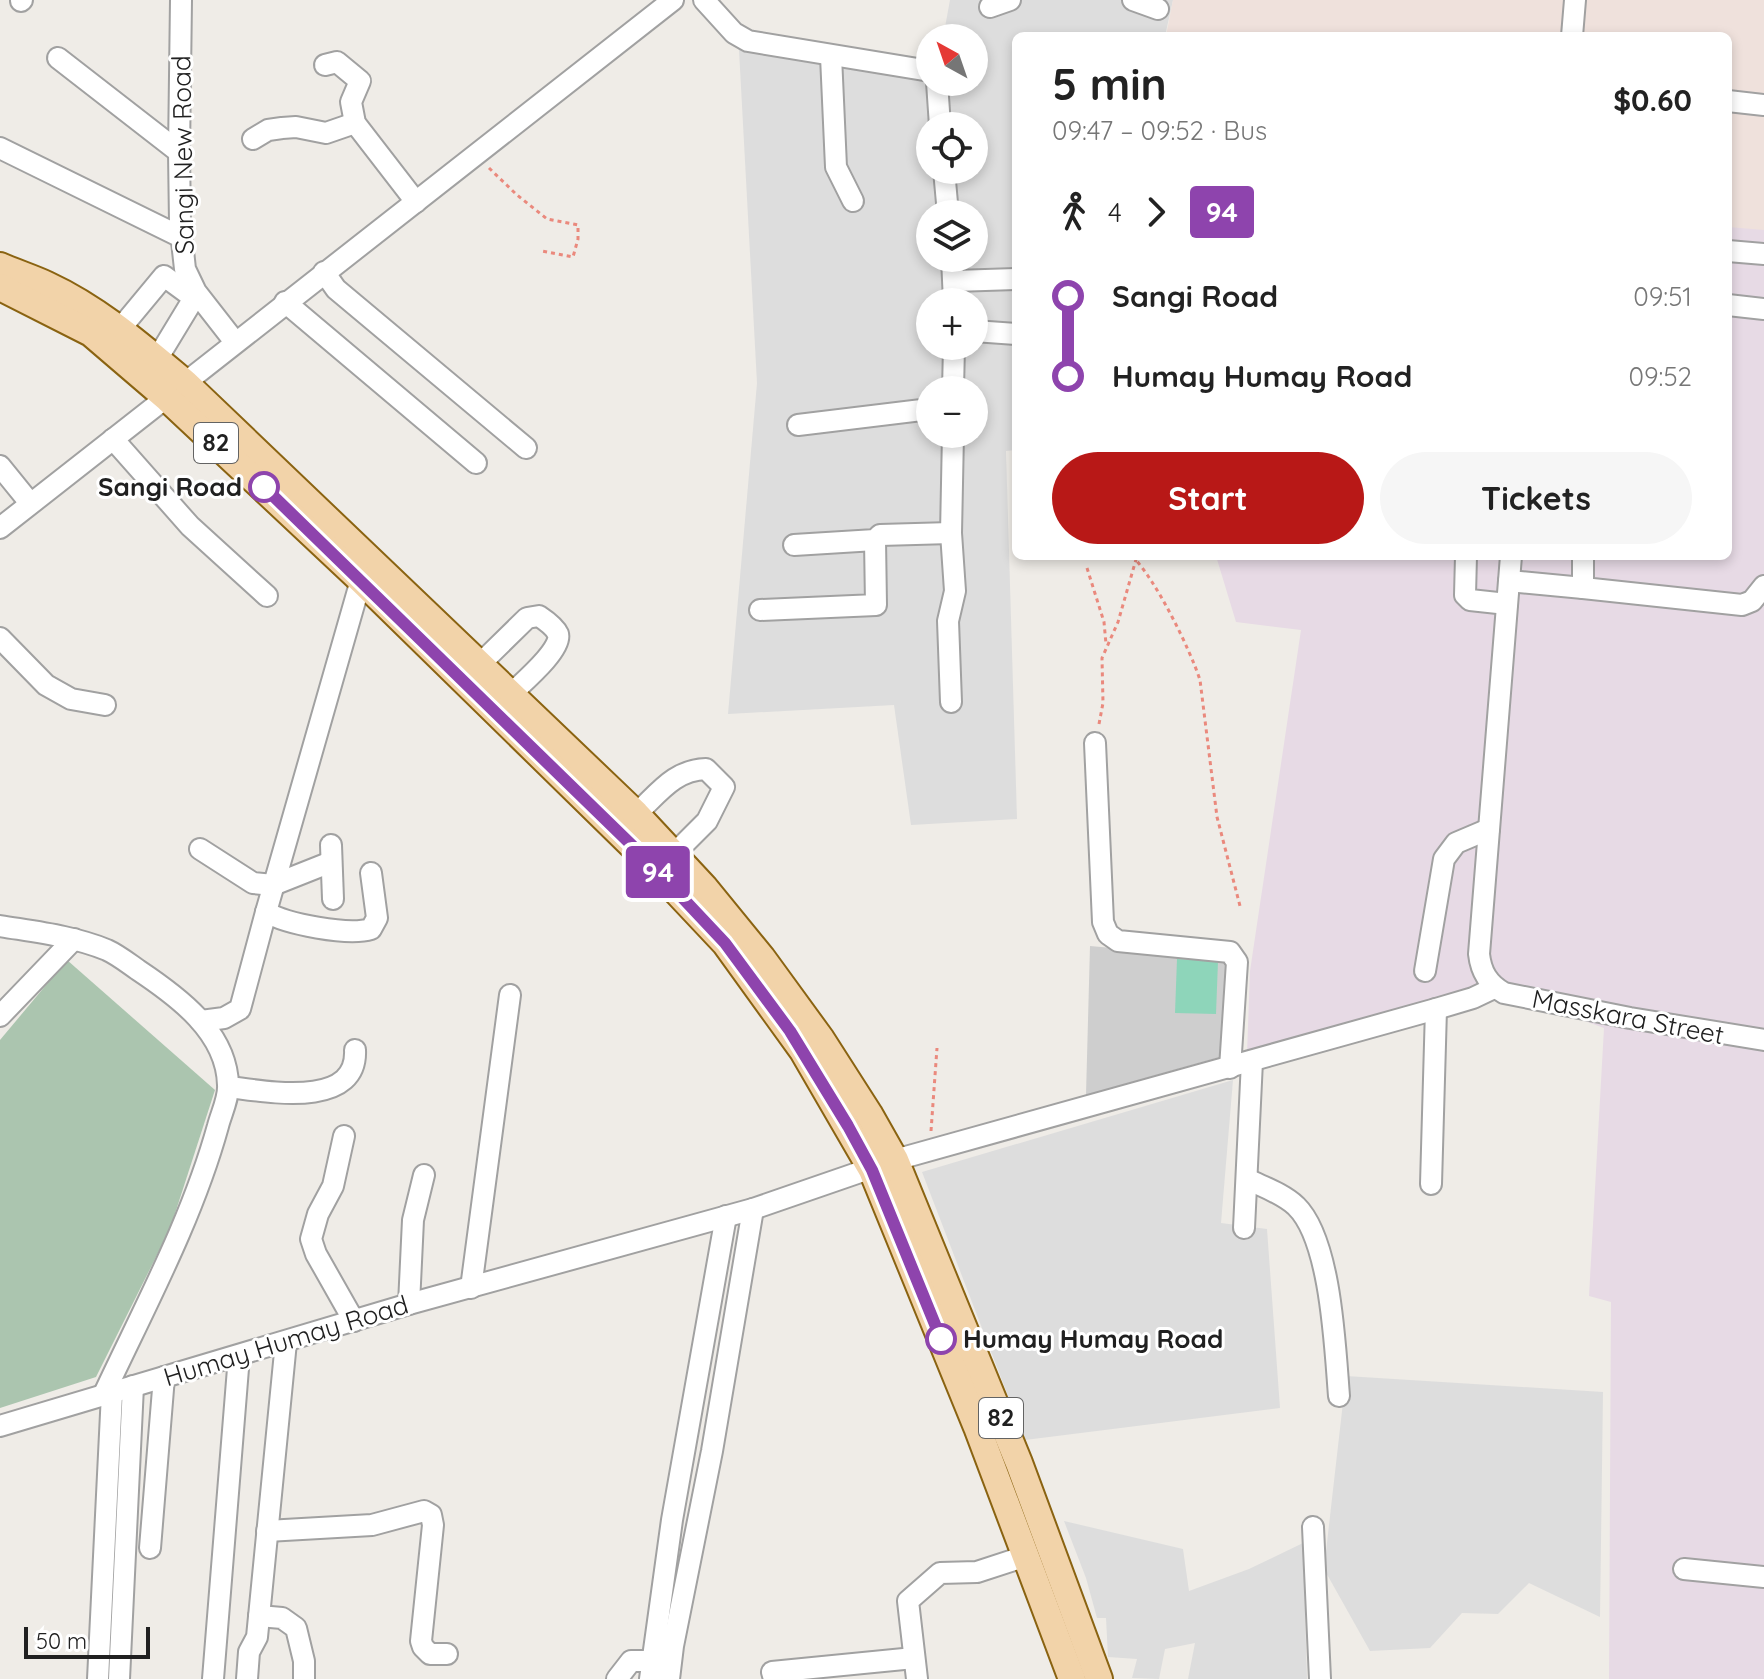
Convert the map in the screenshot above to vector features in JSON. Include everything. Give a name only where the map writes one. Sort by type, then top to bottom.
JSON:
[{"type":"main road","name":"82","points":[[0,266],[47,285],[120,329],[157,359],[177,391],[361,580],[665,879],[725,943],[883,1165],[1072,1679]]},
{"type":"main road","name":"82","points":[[0,287],[91,333],[177,391],[480,664],[636,814],[742,932],[850,1085],[883,1165],[1019,1463],[1099,1679]]},
{"type":"street","name":"Sangi New Road","points":[[181,0],[179,152],[185,269],[195,295],[235,342]]},
{"type":"street","points":[[0,528],[416,202],[650,7],[673,0]]},
{"type":"street","points":[[704,0],[740,38],[916,69]]},
{"type":"street","points":[[990,7],[1010,0]]},
{"type":"street","points":[[1133,0],[1158,9]]},
{"type":"street","points":[[1572,32],[1575,0]]},
{"type":"street","points":[[831,56],[835,160],[853,201]]},
{"type":"street","points":[[58,58],[179,152]]},
{"type":"street","points":[[325,65],[337,62],[360,81],[351,102],[355,123],[416,202]]},
{"type":"street","points":[[1732,101],[1764,105]]},
{"type":"street","points":[[253,139],[268,130],[296,127],[326,133],[355,123]]},
{"type":"street","points":[[0,148],[181,237]]},
{"type":"street","points":[[1732,251],[1764,254]]},
{"type":"street","points":[[120,329],[164,276],[185,269]]},
{"type":"street","points":[[324,272],[336,289],[526,448]]},
{"type":"street","points":[[953,272],[954,288]]},
{"type":"street","points":[[157,359],[195,295],[164,276]]},
{"type":"street","points":[[954,281],[1012,279]]},
{"type":"street","points":[[285,302],[476,463]]},
{"type":"street","points":[[1732,305],[1764,309]]},
{"type":"street","points":[[988,332],[1012,334]]},
{"type":"street","points":[[798,425],[916,411]]},
{"type":"street","points":[[113,439],[190,526],[267,596]]},
{"type":"street","points":[[951,702],[948,621],[955,591],[951,533],[953,448]]},
{"type":"street","points":[[0,466],[30,503]]},
{"type":"street","points":[[794,545],[875,540],[880,535],[951,533]]},
{"type":"street","points":[[760,610],[876,605],[875,540]]},
{"type":"street","points":[[1466,560],[1465,595],[1470,600],[1507,604]]},
{"type":"street","points":[[1494,988],[1484,973],[1479,954],[1511,560]]},
{"type":"street","points":[[1583,560],[1583,588]]},
{"type":"street","points":[[201,1021],[224,1018],[240,1009],[361,580]]},
{"type":"street","points":[[1509,581],[1727,605],[1752,601],[1764,586]]},
{"type":"street","points":[[480,664],[527,618],[539,616],[546,620],[558,633],[558,639],[549,656],[511,694]]},
{"type":"street","points":[[0,638],[46,685],[71,699],[105,705]]},
{"type":"street","points":[[1095,743],[1103,922],[1108,934],[1118,941],[1230,952],[1237,962],[1230,1068]]},
{"type":"street","points":[[636,814],[679,774],[692,769],[706,769],[718,779],[724,787],[707,821],[673,855]]},
{"type":"street","points":[[1425,971],[1444,859],[1456,843],[1489,829]]},
{"type":"street","points":[[200,849],[253,883],[273,885],[331,853],[333,899]]},
{"type":"street","points":[[266,912],[291,923],[355,931],[371,929],[377,918],[371,873]]},
{"type":"street","points":[[0,926],[74,939],[110,951],[156,982],[201,1021],[217,1043],[229,1087],[212,1149],[108,1394],[98,1679]]},
{"type":"street","points":[[0,1016],[74,939]]},
{"type":"street","name":"Humay Humay Road","points":[[0,1426],[409,1304],[753,1209],[930,1151],[1436,1009],[1494,988]]},
{"type":"street","name":"Masskara Street","points":[[1494,988],[1504,993],[1630,1018],[1764,1040]]},
{"type":"street","points":[[471,1288],[510,995]]},
{"type":"street","points":[[1431,1184],[1436,1009]]},
{"type":"street","points":[[229,1087],[297,1095],[317,1092],[345,1077],[354,1067],[355,1050]]},
{"type":"street","points":[[1244,1228],[1252,1061]]},
{"type":"street","points":[[344,1136],[333,1186],[318,1214],[311,1239],[316,1254],[354,1321]]},
{"type":"street","points":[[409,1304],[413,1220],[424,1175]]},
{"type":"street","points":[[1247,1179],[1282,1195],[1296,1206],[1312,1228],[1325,1274],[1339,1396]]},
{"type":"street","points":[[669,1679],[753,1209]]},
{"type":"street","points":[[617,1679],[631,1661],[651,1670],[685,1446],[726,1216]]},
{"type":"street","points":[[247,1679],[249,1652],[257,1637],[286,1342]]},
{"type":"street","points":[[213,1679],[239,1356]]},
{"type":"street","points":[[150,1548],[164,1377]]},
{"type":"street","points":[[119,1679],[133,1386]]},
{"type":"street","points":[[685,1446],[712,1451]]},
{"type":"street","points":[[267,1531],[372,1525],[424,1511],[431,1515],[433,1525],[421,1641],[430,1654],[447,1654]]},
{"type":"street","points":[[1313,1527],[1320,1679]]},
{"type":"street","points":[[774,1679],[772,1672],[916,1669],[908,1601],[940,1573],[977,1572],[1026,1556]]},
{"type":"street","points":[[1684,1569],[1764,1577]]},
{"type":"street","points":[[259,1616],[282,1618],[296,1628],[304,1661],[304,1679]]},
{"type":"path","points":[[484,163],[547,219],[578,225],[573,257],[542,251]]},
{"type":"path","points":[[1095,743],[1103,703],[1102,658],[1118,622],[1134,560]]},
{"type":"path","points":[[1137,560],[1193,659],[1200,680],[1217,817],[1240,906]]},
{"type":"path","points":[[1087,568],[1104,622],[1106,648]]},
{"type":"path","points":[[930,1151],[937,1048]]},
{"type":"shaded area","points":[[950,0],[1173,0],[1166,32],[1012,32],[1012,450],[1006,451],[1017,819],[911,825],[894,705],[728,714],[757,383],[739,50],[698,4],[742,32],[916,58],[916,96],[988,96],[988,24],[946,24]]},
{"type":"shaded area","points":[[1173,0],[1764,0],[1764,230],[1732,227],[1732,32],[1167,32]]},
{"type":"shaded area","points":[[1732,226],[1764,229],[1764,1679],[1609,1679],[1611,1302],[1589,1296],[1604,1028],[1486,985],[1247,1054],[1250,971],[1301,630],[1236,622],[1217,560],[1732,560]]},
{"type":"shaded area","points":[[1090,946],[1235,959],[1220,1057],[1086,1095]]},
{"type":"shaded area","points":[[1233,1080],[1221,1223],[1267,1229],[1280,1408],[1025,1440],[922,1172]]},
{"type":"shaded area","points":[[1346,1376],[1603,1392],[1600,1617],[1529,1583],[1498,1614],[1462,1613],[1430,1648],[1370,1651],[1324,1569]]},
{"type":"shaded area","points":[[1064,1521],[1183,1549],[1189,1591],[1249,1569],[1303,1543],[1307,1679],[1188,1679],[1195,1643],[1165,1649],[1159,1679],[1132,1678],[1137,1659],[1108,1657],[1106,1618],[1097,1618],[1086,1578]]},
{"type":"green space","points":[[1177,959],[1218,961],[1216,1014],[1175,1013]]},
{"type":"green space","points":[[67,960],[215,1090],[170,1229],[96,1377],[0,1408],[0,1040]]},
{"type":"bus line","name":"94","points":[[264,487],[645,858],[725,943],[777,1012],[830,1093],[872,1170],[941,1339]]},
{"type":"place","name":"Sangi Road","points":[[264,487]]},
{"type":"place","name":"Humay Humay Road","points":[[941,1339]]}]
